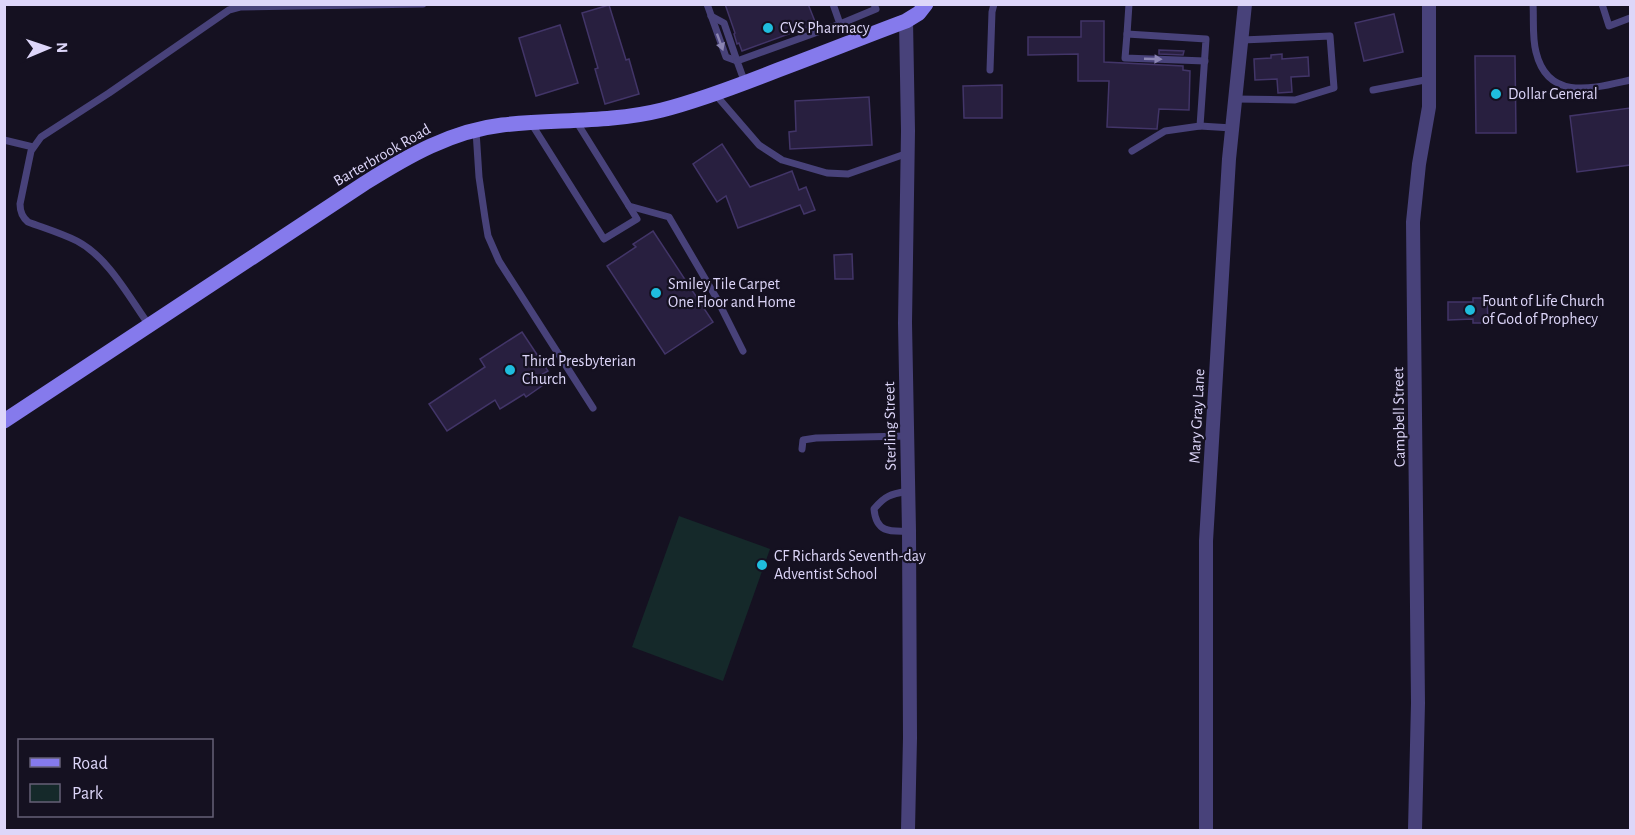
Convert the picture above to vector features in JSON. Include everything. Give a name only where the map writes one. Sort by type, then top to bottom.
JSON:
[{"type":"street","name":"Barterbrook Road","points":[[4,421],[402,160],[435,143],[476,130],[502,125],[642,115],[664,110],[745,83],[906,21],[919,13],[926,4]]},
{"type":"street","name":"Mary Gray Lane","points":[[1206,831],[1206,541],[1229,159],[1245,4]]},
{"type":"street","name":"Campbell Street","points":[[1416,831],[1418,704],[1413,222],[1419,164],[1430,107],[1430,4]]},
{"type":"street","name":"Sterling Street","points":[[906,21],[908,153],[905,323],[910,738],[908,831]]},
{"type":"lane","points":[[149,325],[105,264],[93,252],[79,242],[23,218],[20,204],[31,151],[41,137],[229,10],[240,7],[423,4]]},
{"type":"lane","points":[[706,4],[711,16],[724,23],[745,83]]},
{"type":"lane","points":[[833,4],[840,24]]},
{"type":"lane","points":[[737,61],[840,24],[876,9],[874,4]]},
{"type":"lane","points":[[990,70],[994,4]]},
{"type":"lane","points":[[1129,4],[1125,58],[1205,61]]},
{"type":"lane","points":[[1533,4],[1536,52],[1545,74],[1564,87],[1590,89],[1630,80]]},
{"type":"lane","points":[[1602,4],[1609,26],[1630,18]]},
{"type":"lane","points":[[1127,34],[1206,39],[1200,126]]},
{"type":"lane","points":[[1235,99],[1294,100],[1334,88],[1330,36],[1242,40]]},
{"type":"lane","points":[[1374,90],[1430,78]]},
{"type":"lane","points":[[714,94],[759,144],[782,160],[827,173],[848,174],[908,153]]},
{"type":"lane","points":[[531,123],[604,240],[637,219],[576,121]]},
{"type":"lane","points":[[1132,151],[1165,131],[1200,126],[1232,128]]},
{"type":"lane","points":[[476,130],[479,177],[488,236],[499,261],[593,408]]},
{"type":"lane","points":[[4,140],[33,147]]},
{"type":"lane","points":[[629,206],[669,217],[717,299],[743,351]]},
{"type":"lane","points":[[802,449],[803,440],[816,438],[907,436]]},
{"type":"lane","points":[[908,491],[889,495],[874,509],[875,519],[880,527],[890,532],[909,531]]},
{"type":"green space","points":[[679,516],[770,549],[723,681],[632,647]]},
{"type":"building","name":"CVS Pharmacy","points":[[725,4],[808,4],[816,24],[742,51],[739,43],[737,44]]},
{"type":"building","points":[[609,5],[639,94],[605,104],[595,69],[598,68],[582,13]]},
{"type":"building","points":[[1394,14],[1403,52],[1364,61],[1355,23]]},
{"type":"building","points":[[1081,21],[1104,21],[1104,62],[1183,66],[1183,70],[1190,71],[1189,110],[1159,109],[1157,129],[1107,127],[1109,81],[1078,81],[1078,54],[1028,55],[1028,37],[1081,37]]},
{"type":"building","points":[[560,25],[578,83],[536,96],[519,38]]},
{"type":"building","points":[[1159,50],[1184,51],[1183,55],[1159,54]]},
{"type":"building","points":[[1282,54],[1282,59],[1308,57],[1309,76],[1291,77],[1292,92],[1278,93],[1277,79],[1255,80],[1254,59],[1271,58],[1271,55]]},
{"type":"building","name":"Dollar General","points":[[1475,56],[1515,56],[1516,133],[1476,133]]},
{"type":"building","points":[[1002,85],[1002,118],[964,118],[963,86]]},
{"type":"building","points":[[869,97],[872,145],[790,149],[789,132],[796,131],[795,101]]},
{"type":"building","points":[[1630,108],[1630,165],[1577,172],[1570,116]]},
{"type":"building","points":[[722,144],[750,187],[792,171],[799,190],[806,187],[815,210],[804,214],[800,205],[738,228],[726,196],[717,202],[693,164]]},
{"type":"building","points":[[653,231],[713,322],[665,354],[607,266],[636,247],[633,244]]},
{"type":"building","points":[[852,254],[853,279],[835,279],[834,255]]},
{"type":"building","points":[[1473,298],[1487,298],[1488,323],[1473,323],[1473,319],[1448,320],[1448,302],[1473,302]]},
{"type":"building","points":[[522,332],[548,371],[541,375],[546,383],[526,397],[524,394],[500,409],[495,400],[447,431],[429,404],[485,367],[480,359]]},
{"type":"place","name":"CVS Pharmacy","points":[[768,28]]},
{"type":"place","name":"Dollar General","points":[[1496,94]]},
{"type":"place","name":"Smiley Tile Carpet One Floor and Home","points":[[656,293]]},
{"type":"place","name":"Fount of Life Church of God of Prophecy","points":[[1470,310]]},
{"type":"place","name":"Third Presbyterian Church","points":[[510,370]]},
{"type":"place","name":"CF Richards Seventh-day Adventist School","points":[[762,565]]}]
